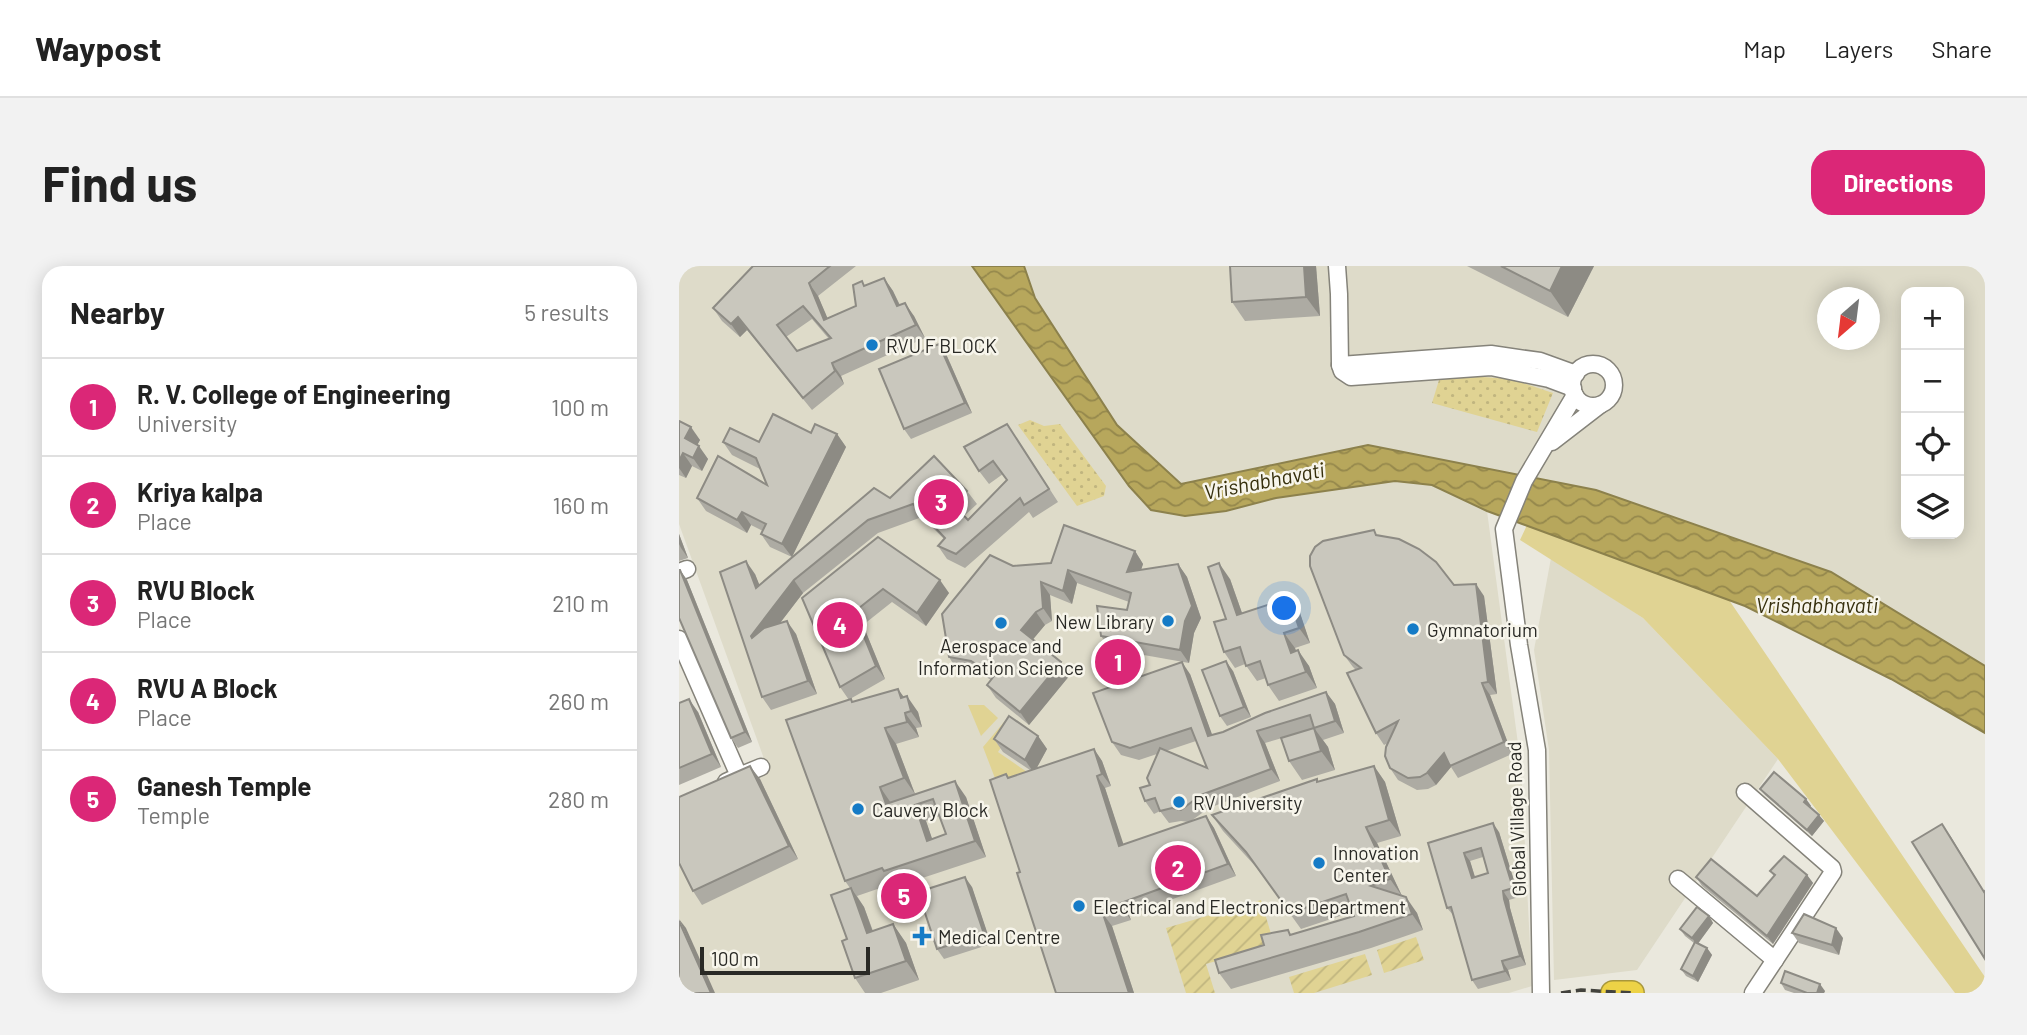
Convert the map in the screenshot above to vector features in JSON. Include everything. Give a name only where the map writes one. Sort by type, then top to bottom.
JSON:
[{"type":"highway","points":[[1613,993],[1632,993]]},
{"type":"street","points":[[1337,266],[1340,365],[1491,354],[1540,361],[1575,386],[1588,405],[1600,405],[1613,393],[1613,379],[1601,366],[1583,368],[1575,386]]},
{"type":"street","name":"Global Village Road","points":[[1541,993],[1537,750],[1519,645],[1504,529],[1510,512],[1547,446],[1575,386]]},
{"type":"street","name":"Global Village Road","points":[[1547,446],[1600,405]]},
{"type":"street","points":[[679,639],[739,776]]},
{"type":"street","points":[[715,787],[761,767]]},
{"type":"street","points":[[1745,792],[1832,868],[1833,872],[1753,993]]},
{"type":"street","points":[[1678,879],[1775,960]]},
{"type":"shaded area","points":[[685,266],[972,266],[1129,486],[1151,510],[1185,516],[1227,511],[1276,498],[1395,481],[1432,485],[1487,511],[1521,766],[1532,986],[1509,993],[679,993],[679,806],[767,767],[679,524],[679,273]]},
{"type":"shaded area","points":[[1024,266],[1985,266],[1985,666],[1947,644],[1596,490],[1368,445],[1181,484],[1117,425],[1035,298]]},
{"type":"shaded area","points":[[1468,376],[1511,379],[1553,393],[1537,432],[1432,403],[1439,380]]},
{"type":"shaded area","points":[[1030,420],[1044,426],[1060,424],[1106,486],[1104,496],[1077,506],[1018,425]]},
{"type":"shaded area","points":[[1527,525],[1729,600],[1985,977],[1985,993],[1955,993],[1778,759],[1643,618],[1520,540]]},
{"type":"shaded area","points":[[1551,558],[1643,618],[1778,759],[1637,970],[1554,980],[1549,750],[1534,650]]},
{"type":"shaded area","points":[[968,705],[984,705],[998,718],[981,736]]},
{"type":"shaded area","points":[[1004,722],[1014,728],[998,752],[1030,774],[998,786],[983,747]]},
{"type":"shaded area","points":[[1261,900],[1274,944],[1206,964],[1215,993],[1186,993],[1166,928]]},
{"type":"shaded area","points":[[1416,937],[1424,960],[1384,973],[1377,950]]},
{"type":"shaded area","points":[[1365,954],[1372,975],[1314,993],[1294,993],[1289,977]]},
{"type":"water","name":"Vrishabhavati","points":[[972,266],[1024,266],[1035,298],[1117,425],[1181,484],[1368,445],[1596,490],[1831,572],[1985,666],[1985,733],[1891,679],[1745,606],[1487,511],[1432,485],[1395,481],[1276,498],[1226,511],[1185,516],[1151,510],[1129,486]]},
{"type":"building","name":"RVU F BLOCK","points":[[753,266],[830,266],[809,283],[824,320],[856,306],[853,285],[862,281],[864,286],[884,278],[897,306],[905,303],[916,325],[832,363],[835,371],[803,398],[738,317],[731,324],[713,308]],"holes":[[[803,306],[831,338],[797,351],[777,325]]]},
{"type":"building","points":[[1230,266],[1304,266],[1306,297],[1232,302]]},
{"type":"building","points":[[1501,266],[1562,266],[1550,291]]},
{"type":"building","points":[[939,344],[965,403],[904,429],[879,369]]},
{"type":"building","points":[[773,414],[811,433],[815,424],[837,434],[782,544],[761,534],[766,524],[742,512],[737,520],[697,498],[718,456],[767,485],[756,458],[723,442],[730,428],[759,442]]},
{"type":"building","points":[[679,421],[691,427],[685,438],[699,446],[693,458],[683,453],[679,461]]},
{"type":"building","points":[[1007,424],[1049,489],[1024,505],[1020,498],[956,554],[938,546],[945,538],[913,504],[868,520],[794,580],[751,636],[752,638],[764,628],[787,621],[808,681],[762,697],[720,572],[746,561],[756,588],[874,488],[890,498],[934,456],[967,491],[953,504],[968,520],[1007,480],[993,461],[979,471],[964,447]]},
{"type":"building","points":[[1064,525],[1135,551],[1127,572],[1178,564],[1192,606],[1185,621],[1180,650],[1101,636],[1097,606],[1127,610],[1131,593],[1068,570],[1063,591],[1041,582],[1043,608],[1036,612],[1021,630],[1061,662],[1020,712],[987,685],[994,676],[971,661],[949,657],[942,614],[990,555],[1013,566],[1051,563]]},
{"type":"building","points":[[1374,530],[1376,535],[1399,539],[1419,549],[1436,562],[1454,585],[1476,584],[1488,682],[1482,683],[1504,742],[1450,766],[1444,753],[1427,773],[1420,777],[1408,778],[1390,768],[1385,756],[1386,747],[1398,721],[1376,733],[1347,673],[1361,668],[1344,655],[1310,566],[1310,556],[1315,547],[1323,541]]},
{"type":"building","points":[[878,537],[940,580],[917,613],[883,589],[854,612],[876,666],[840,687],[802,598]]},
{"type":"building","points":[[1219,563],[1237,615],[1289,598],[1299,628],[1284,633],[1291,653],[1298,650],[1306,672],[1268,685],[1260,661],[1246,666],[1240,647],[1224,652],[1214,622],[1226,619],[1208,567]]},
{"type":"building","points":[[679,570],[745,732],[731,738],[679,618]]},
{"type":"building","points":[[1226,661],[1244,707],[1220,716],[1202,670]]},
{"type":"building","points":[[1182,662],[1208,736],[1326,692],[1335,721],[1314,728],[1310,715],[1257,731],[1271,769],[1201,795],[1181,810],[1172,808],[1160,811],[1155,798],[1145,801],[1140,788],[1150,785],[1147,778],[1160,748],[1207,768],[1191,728],[1130,748],[1112,742],[1093,693]]},
{"type":"building","points":[[898,689],[901,698],[907,696],[911,711],[905,713],[907,722],[885,728],[904,778],[880,787],[886,804],[955,781],[975,841],[845,881],[786,720],[851,699],[852,702]],"holes":[[[933,799],[946,834],[927,841],[915,805]]]},
{"type":"building","points":[[689,699],[712,754],[679,768],[679,703]]},
{"type":"building","points":[[1009,716],[1038,736],[1025,760],[994,739]]},
{"type":"building","points":[[1314,728],[1321,751],[1289,761],[1281,738]]},
{"type":"building","points":[[1094,749],[1102,774],[1097,776],[1119,846],[1206,816],[1228,864],[1121,903],[1122,908],[1103,914],[1129,993],[1056,993],[990,780],[1006,774],[1008,778]]},
{"type":"building","points":[[750,766],[789,846],[693,891],[679,863],[679,797]]},
{"type":"building","points":[[1374,766],[1389,820],[1366,827],[1390,879],[1371,886],[1406,897],[1412,914],[1219,973],[1215,960],[1264,945],[1261,935],[1288,930],[1290,935],[1354,916],[1346,894],[1290,913],[1246,852],[1212,815],[1317,779],[1317,782]]},
{"type":"building","points":[[1774,772],[1806,799],[1804,802],[1819,815],[1807,830],[1760,789]]},
{"type":"building","points":[[1493,823],[1513,888],[1503,891],[1520,956],[1502,961],[1505,971],[1472,980],[1451,907],[1447,908],[1428,843]],"holes":[[[1481,848],[1488,873],[1472,878],[1464,853]]]},
{"type":"building","points":[[1942,824],[1985,891],[1985,959],[1912,842]]},
{"type":"building","points":[[1784,856],[1807,875],[1767,936],[1696,877],[1711,859],[1757,896],[1775,875],[1770,871]]},
{"type":"building","points":[[965,877],[984,934],[937,949],[918,892]]},
{"type":"building","points":[[851,888],[867,933],[893,924],[906,961],[855,978],[842,941],[847,939],[831,895]]},
{"type":"building","points":[[1697,907],[1709,916],[1692,938],[1680,929]]},
{"type":"building","points":[[1804,914],[1836,928],[1832,945],[1792,933]]},
{"type":"building","points":[[679,921],[711,993],[679,993]]},
{"type":"building","points":[[1695,942],[1707,948],[1693,976],[1681,969]]},
{"type":"building","points":[[1785,971],[1820,984],[1817,993],[1807,993],[1781,983]]},
{"type":"railway","points":[[1561,993],[1581,990],[1633,993]]},
{"type":"place","name":"RVU F BLOCK","points":[[872,345]]},
{"type":"place","name":"RVU Block","points":[[941,502]]},
{"type":"place","name":"New Library","points":[[1168,621]]},
{"type":"place","name":"Aerospace and Information Science","points":[[1001,623]]},
{"type":"place","name":"RVU A Block","points":[[840,625]]},
{"type":"place","name":"Gymnatorium","points":[[1413,629]]},
{"type":"place","name":"R. V. College of Engineering","points":[[1118,662]]},
{"type":"place","name":"RV University","points":[[1179,802]]},
{"type":"place","name":"Cauvery Block","points":[[858,809]]},
{"type":"place","name":"Innovation Center","points":[[1319,863]]},
{"type":"place","name":"Kriya kalpa","points":[[1178,868]]},
{"type":"place","name":"Ganesh Temple","points":[[904,896]]},
{"type":"place","name":"Electrical and Electronics Department","points":[[1079,906]]},
{"type":"place","name":"Medical Centre","points":[[922,936]]}]
